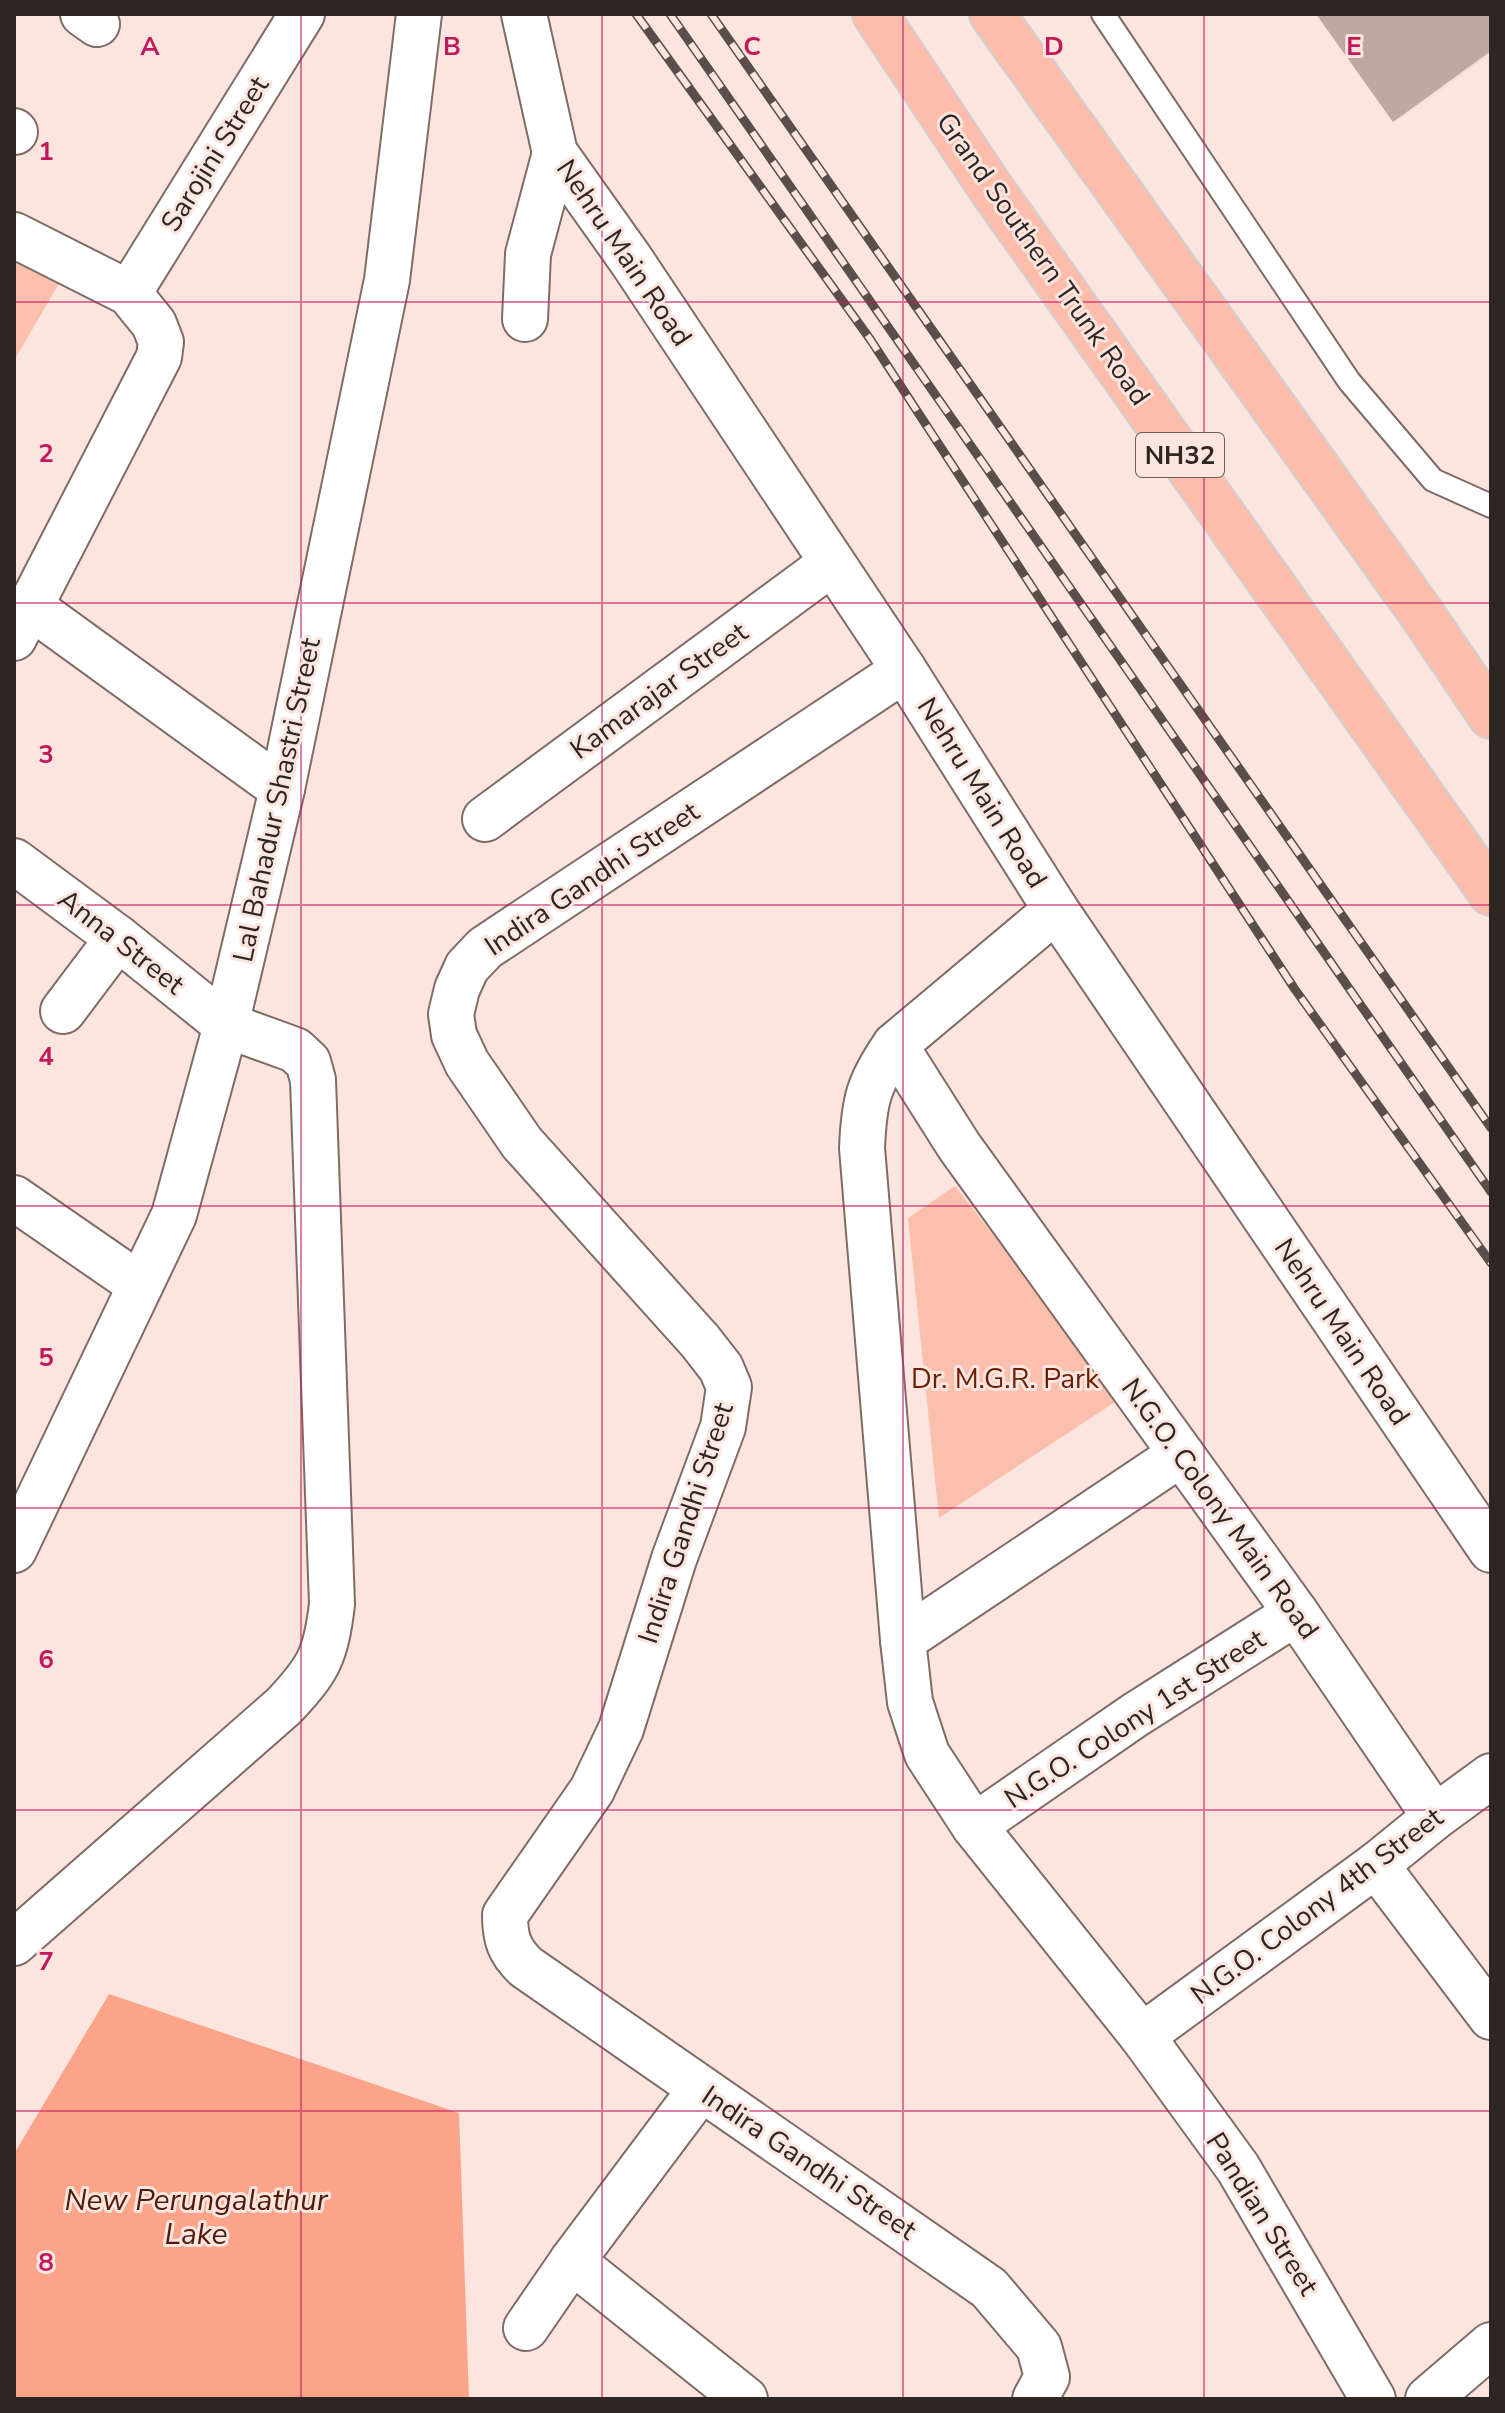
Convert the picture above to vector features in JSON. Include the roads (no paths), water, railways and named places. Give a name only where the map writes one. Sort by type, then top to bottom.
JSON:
[{"type":"highway","name":"Grand Southern Trunk Road","points":[[875,14],[992,190],[1491,893]]},
{"type":"highway","points":[[992,14],[1419,610],[1491,716]]},
{"type":"street","name":"Sarojini Street","points":[[129,293],[302,14]]},
{"type":"street","name":"Lal Bahadur Shastri Street","points":[[14,1550],[174,1215],[226,1025],[282,789],[387,280],[419,14]]},
{"type":"street","name":"Nehru Main Road","points":[[524,14],[555,153],[631,260],[904,670],[1056,910],[1491,1550]]},
{"type":"street","points":[[525,319],[528,254],[555,153]]},
{"type":"street","points":[[14,235],[129,293],[154,324],[161,342],[159,357],[23,622],[282,789]]},
{"type":"street","name":"Kamarajar Street","points":[[485,819],[832,563]]},
{"type":"street","name":"Indira Gandhi Street","points":[[904,670],[485,948],[467,967],[457,989],[451,1014],[454,1035],[467,1063],[522,1143],[700,1341],[721,1368],[729,1387],[723,1427],[674,1559],[621,1729],[592,1790],[505,1915],[505,1934],[512,1954],[526,1967],[989,2288],[1039,2347],[1047,2377],[1035,2399]]},
{"type":"street","name":"Anna Street","points":[[14,861],[118,938],[226,1025],[295,1050],[308,1062],[313,1080],[332,1604],[328,1637],[320,1661],[309,1679],[284,1706],[26,1929],[14,1943]]},
{"type":"street","name":"Pandian Street","points":[[1056,910],[895,1045],[875,1074],[863,1107],[862,1148],[910,1702],[927,1754],[974,1826],[1142,2036],[1238,2168],[1373,2399]]},
{"type":"street","points":[[63,1011],[118,938]]},
{"type":"street","name":"N.G.O. Colony Main Road","points":[[895,1045],[959,1146],[1296,1613],[1435,1817]]},
{"type":"street","points":[[14,1198],[140,1285]]},
{"type":"street","points":[[903,1640],[1181,1454]]},
{"type":"street","name":"N.G.O. Colony 1st Street","points":[[974,1826],[1135,1715],[1296,1613]]},
{"type":"street","name":"N.G.O. Colony 4th Street","points":[[1142,2036],[1376,1865],[1491,1776]]},
{"type":"street","points":[[1376,1865],[1491,2017]]},
{"type":"street","points":[[526,2328],[572,2261],[700,2090]]},
{"type":"street","points":[[572,2261],[745,2399]]},
{"type":"street","points":[[1428,2399],[1491,2345]]},
{"type":"lane","points":[[1103,14],[1349,381],[1433,480],[1491,506]]},
{"type":"water","name":"New Perungalathur Lake","points":[[109,1994],[459,2113],[469,2399],[14,2399],[14,2154]]},
{"type":"railway","points":[[636,14],[870,339],[1294,988],[1491,1263]]},
{"type":"railway","points":[[670,14],[1491,1192]]},
{"type":"railway","points":[[711,14],[1491,1128]]},
{"type":"park label","name":"Dr. M.G.R. Park","points":[[1005,1379]]}]
